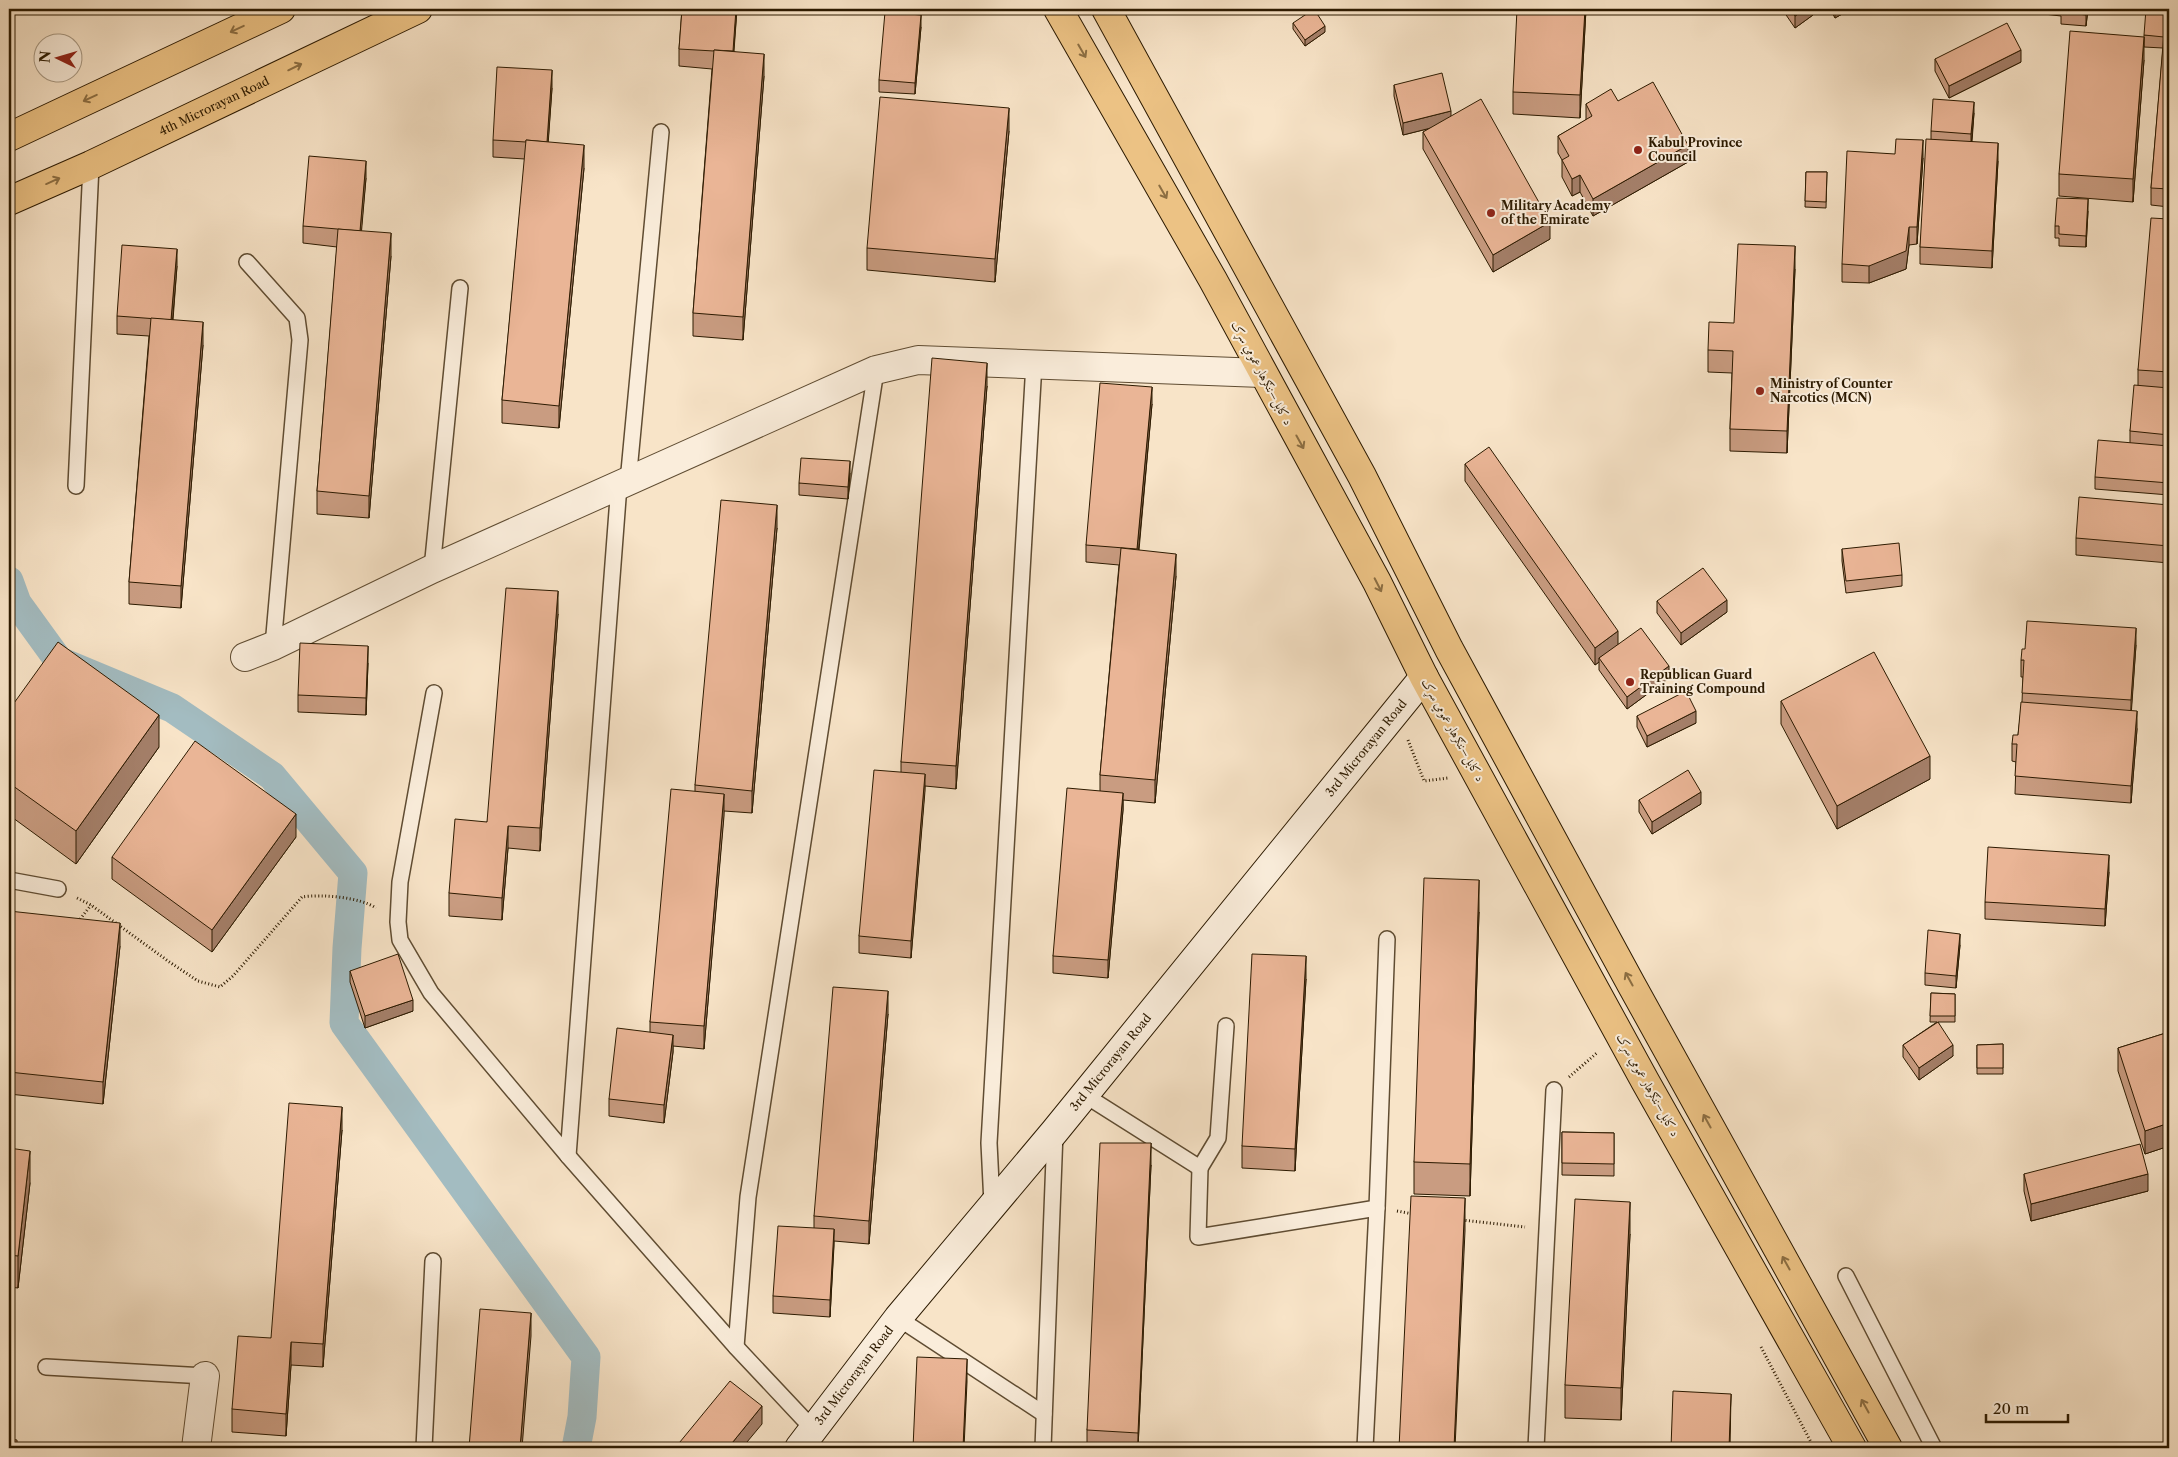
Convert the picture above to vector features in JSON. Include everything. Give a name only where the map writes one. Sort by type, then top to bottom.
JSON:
[{"type":"main road","points":[[9,137],[281,9]]},
{"type":"main road","name":"4th Microrayan Road","points":[[9,201],[91,165],[418,9]]},
{"type":"main road","name":"د کابل–ننګرهار عمومي سړک","points":[[1058,9],[1213,280],[1377,582],[1424,677],[1645,1081],[1852,1448]]},
{"type":"main road","points":[[1106,9],[1362,476],[1449,649],[1888,1448]]},
{"type":"street","points":[[245,657],[273,646],[432,569],[876,370],[918,360],[1262,373]]},
{"type":"street","name":"3rd Microrayan Road","points":[[806,1439],[898,1318],[1055,1131],[1424,677]]},
{"type":"street","points":[[196,1448],[205,1376]]},
{"type":"lane","points":[[568,1156],[623,484],[660,132]]},
{"type":"lane","points":[[76,486],[91,165]]},
{"type":"lane","points":[[247,262],[297,318],[300,340],[273,646]]},
{"type":"lane","points":[[432,569],[460,288]]},
{"type":"lane","points":[[992,1206],[989,1143],[1034,363]]},
{"type":"lane","points":[[736,1346],[748,1197],[876,370]]},
{"type":"lane","points":[[434,694],[400,882],[398,922],[400,940],[431,993],[568,1156],[736,1346],[806,1439]]},
{"type":"lane","points":[[9,880],[58,889]]},
{"type":"lane","points":[[1365,1448],[1377,1208],[1387,939]]},
{"type":"lane","points":[[1226,1026],[1218,1138],[1200,1168],[1198,1237],[1377,1208]]},
{"type":"lane","points":[[1536,1448],[1554,1090]]},
{"type":"lane","points":[[1084,1094],[1200,1168]]},
{"type":"lane","points":[[1043,1448],[1055,1131]]},
{"type":"lane","points":[[424,1448],[433,1261]]},
{"type":"lane","points":[[1846,1276],[1934,1448]]},
{"type":"lane","points":[[898,1318],[1044,1414]]},
{"type":"lane","points":[[46,1367],[205,1376]]},
{"type":"path","points":[[58,889],[91,905],[198,981],[220,986],[233,976],[302,897],[313,895],[354,900]]},
{"type":"path","points":[[70,924],[78,922],[91,905]]},
{"type":"path","points":[[1554,1090],[1603,1049]]},
{"type":"path","points":[[1377,1208],[1422,1215]]},
{"type":"path","points":[[1461,1220],[1548,1230]]},
{"type":"building","points":[[682,9],[736,9],[733,51],[679,49]]},
{"type":"building","points":[[1314,9],[1325,26],[1305,40],[1293,23]]},
{"type":"building","points":[[1517,9],[1585,9],[1580,95],[1513,92]]},
{"type":"building","points":[[1790,9],[1806,9],[1795,16]]},
{"type":"building","points":[[2062,9],[2087,9],[2086,15],[2061,12]]},
{"type":"building","points":[[2146,9],[2167,9],[2164,37],[2144,35]]},
{"type":"building","points":[[885,12],[921,15],[915,83],[879,80]]},
{"type":"building","points":[[2007,23],[2021,50],[1949,86],[1935,59]]},
{"type":"building","points":[[2070,31],[2144,37],[2133,179],[2059,174]]},
{"type":"building","points":[[2164,33],[2169,34],[2169,189],[2151,188]]},
{"type":"building","points":[[714,50],[764,54],[743,317],[693,313]]},
{"type":"building","points":[[497,67],[552,70],[547,142],[493,140]]},
{"type":"building","points":[[1442,73],[1451,111],[1403,123],[1394,85]]},
{"type":"building","points":[[1653,82],[1688,145],[1593,199],[1580,175],[1572,179],[1562,160],[1569,156],[1558,136],[1592,116],[1586,104],[1611,89],[1618,101]]},
{"type":"building","points":[[880,97],[1009,108],[995,259],[867,248]]},
{"type":"building","points":[[1481,99],[1550,222],[1493,255],[1423,132]]},
{"type":"building","points":[[1933,99],[1974,102],[1971,134],[1931,131]]},
{"type":"building","points":[[1896,139],[1923,140],[1917,227],[1909,227],[1906,251],[1869,266],[1842,264],[1847,151],[1895,154]]},
{"type":"building","points":[[1926,139],[1998,143],[1992,251],[1920,247]]},
{"type":"building","points":[[526,140],[584,145],[559,406],[502,400]]},
{"type":"building","points":[[309,156],[366,161],[360,231],[303,226]]},
{"type":"building","points":[[1806,172],[1827,172],[1826,202],[1805,201]]},
{"type":"building","points":[[2057,198],[2088,199],[2086,236],[2059,234],[2059,226],[2055,226]]},
{"type":"building","points":[[2151,218],[2169,219],[2169,372],[2138,370]]},
{"type":"building","points":[[338,229],[391,233],[369,496],[317,491]]},
{"type":"building","points":[[1738,244],[1795,246],[1787,431],[1730,429],[1733,351],[1708,350],[1709,322],[1734,323]]},
{"type":"building","points":[[122,245],[177,249],[171,320],[117,316]]},
{"type":"building","points":[[151,318],[203,322],[181,586],[129,582]]},
{"type":"building","points":[[932,358],[987,363],[956,766],[901,762]]},
{"type":"building","points":[[1100,383],[1152,387],[1137,549],[1086,545]]},
{"type":"building","points":[[2134,385],[2169,388],[2169,435],[2130,431]]},
{"type":"building","points":[[2098,440],[2169,446],[2169,483],[2095,477]]},
{"type":"building","points":[[1489,447],[1618,631],[1595,648],[1465,464]]},
{"type":"building","points":[[801,458],[850,461],[848,487],[799,483]]},
{"type":"building","points":[[2079,497],[2169,505],[2169,546],[2076,538]]},
{"type":"building","points":[[721,500],[777,505],[752,791],[695,785]]},
{"type":"building","points":[[1899,543],[1902,575],[1846,581],[1842,549]]},
{"type":"building","points":[[1121,548],[1176,554],[1155,780],[1100,775]]},
{"type":"building","points":[[1703,568],[1727,600],[1681,633],[1657,601]]},
{"type":"building","points":[[506,588],[558,591],[540,828],[508,826],[502,898],[449,893],[455,819],[487,822]]},
{"type":"building","points":[[2027,621],[2136,628],[2131,700],[2022,693],[2024,660],[2021,660],[2022,649],[2025,649]]},
{"type":"building","points":[[1641,628],[1669,666],[1627,697],[1599,658]]},
{"type":"building","points":[[58,642],[159,715],[76,831],[9,783],[9,710]]},
{"type":"building","points":[[300,643],[368,646],[366,698],[298,695]]},
{"type":"building","points":[[1874,652],[1930,756],[1837,806],[1781,701]]},
{"type":"building","points":[[1686,691],[1696,711],[1647,736],[1637,716]]},
{"type":"building","points":[[2021,702],[2137,711],[2131,786],[2015,776],[2017,744],[2012,744],[2013,735],[2018,735]]},
{"type":"building","points":[[195,741],[296,814],[212,930],[112,857]]},
{"type":"building","points":[[874,770],[925,774],[911,941],[859,936]]},
{"type":"building","points":[[1688,770],[1701,792],[1652,822],[1639,800]]},
{"type":"building","points":[[1067,788],[1123,793],[1108,960],[1053,956]]},
{"type":"building","points":[[671,789],[724,794],[704,1026],[650,1022]]},
{"type":"building","points":[[1988,847],[2109,855],[2105,909],[1985,902]]},
{"type":"building","points":[[1424,878],[1479,880],[1470,1164],[1414,1162]]},
{"type":"building","points":[[9,911],[120,923],[103,1082],[9,1072]]},
{"type":"building","points":[[1928,930],[1960,934],[1956,976],[1925,973]]},
{"type":"building","points":[[398,954],[413,1000],[365,1016],[350,971]]},
{"type":"building","points":[[1252,954],[1306,956],[1295,1149],[1242,1146]]},
{"type":"building","points":[[833,987],[888,991],[869,1221],[814,1216]]},
{"type":"building","points":[[1931,993],[1955,994],[1955,1016],[1930,1016]]},
{"type":"building","points":[[1938,1022],[1953,1045],[1919,1068],[1903,1045]]},
{"type":"building","points":[[617,1028],[673,1035],[664,1105],[609,1099]]},
{"type":"building","points":[[2169,1032],[2169,1123],[2145,1131],[2118,1048]]},
{"type":"building","points":[[2003,1044],[2003,1068],[1977,1068],[1977,1045]]},
{"type":"building","points":[[289,1103],[342,1107],[323,1344],[291,1342],[286,1414],[232,1409],[238,1336],[271,1338]]},
{"type":"building","points":[[1562,1132],[1614,1133],[1614,1164],[1562,1163]]},
{"type":"building","points":[[1100,1143],[1151,1143],[1138,1433],[1087,1430]]},
{"type":"building","points":[[2140,1144],[2148,1174],[2031,1204],[2024,1174]]},
{"type":"building","points":[[9,1148],[30,1151],[18,1256],[9,1255]]},
{"type":"building","points":[[1411,1196],[1465,1198],[1454,1448],[1399,1448]]},
{"type":"building","points":[[1575,1199],[1630,1202],[1621,1388],[1565,1385]]},
{"type":"building","points":[[778,1226],[834,1229],[830,1300],[773,1296]]},
{"type":"building","points":[[480,1309],[531,1313],[520,1448],[469,1448]]},
{"type":"building","points":[[917,1357],[967,1359],[963,1448],[913,1448]]},
{"type":"building","points":[[730,1381],[762,1406],[728,1448],[675,1448]]},
{"type":"building","points":[[1673,1391],[1731,1394],[1729,1448],[1671,1448]]},
{"type":"building","points":[[9,1439],[17,1440],[17,1448],[9,1448]]},
{"type":"waterway","points":[[9,581],[17,603],[59,661],[172,708],[272,776],[353,873],[344,1023],[586,1357],[582,1417],[576,1448]]},
{"type":"place","name":"Kabul Province Council","points":[[1638,150]]},
{"type":"place","name":"Military Academy of the Emirate","points":[[1491,213]]},
{"type":"place","name":"Ministry of Counter Narcotics (MCN)","points":[[1760,391]]},
{"type":"place","name":"Republican Guard Training Compound","points":[[1630,682]]}]
